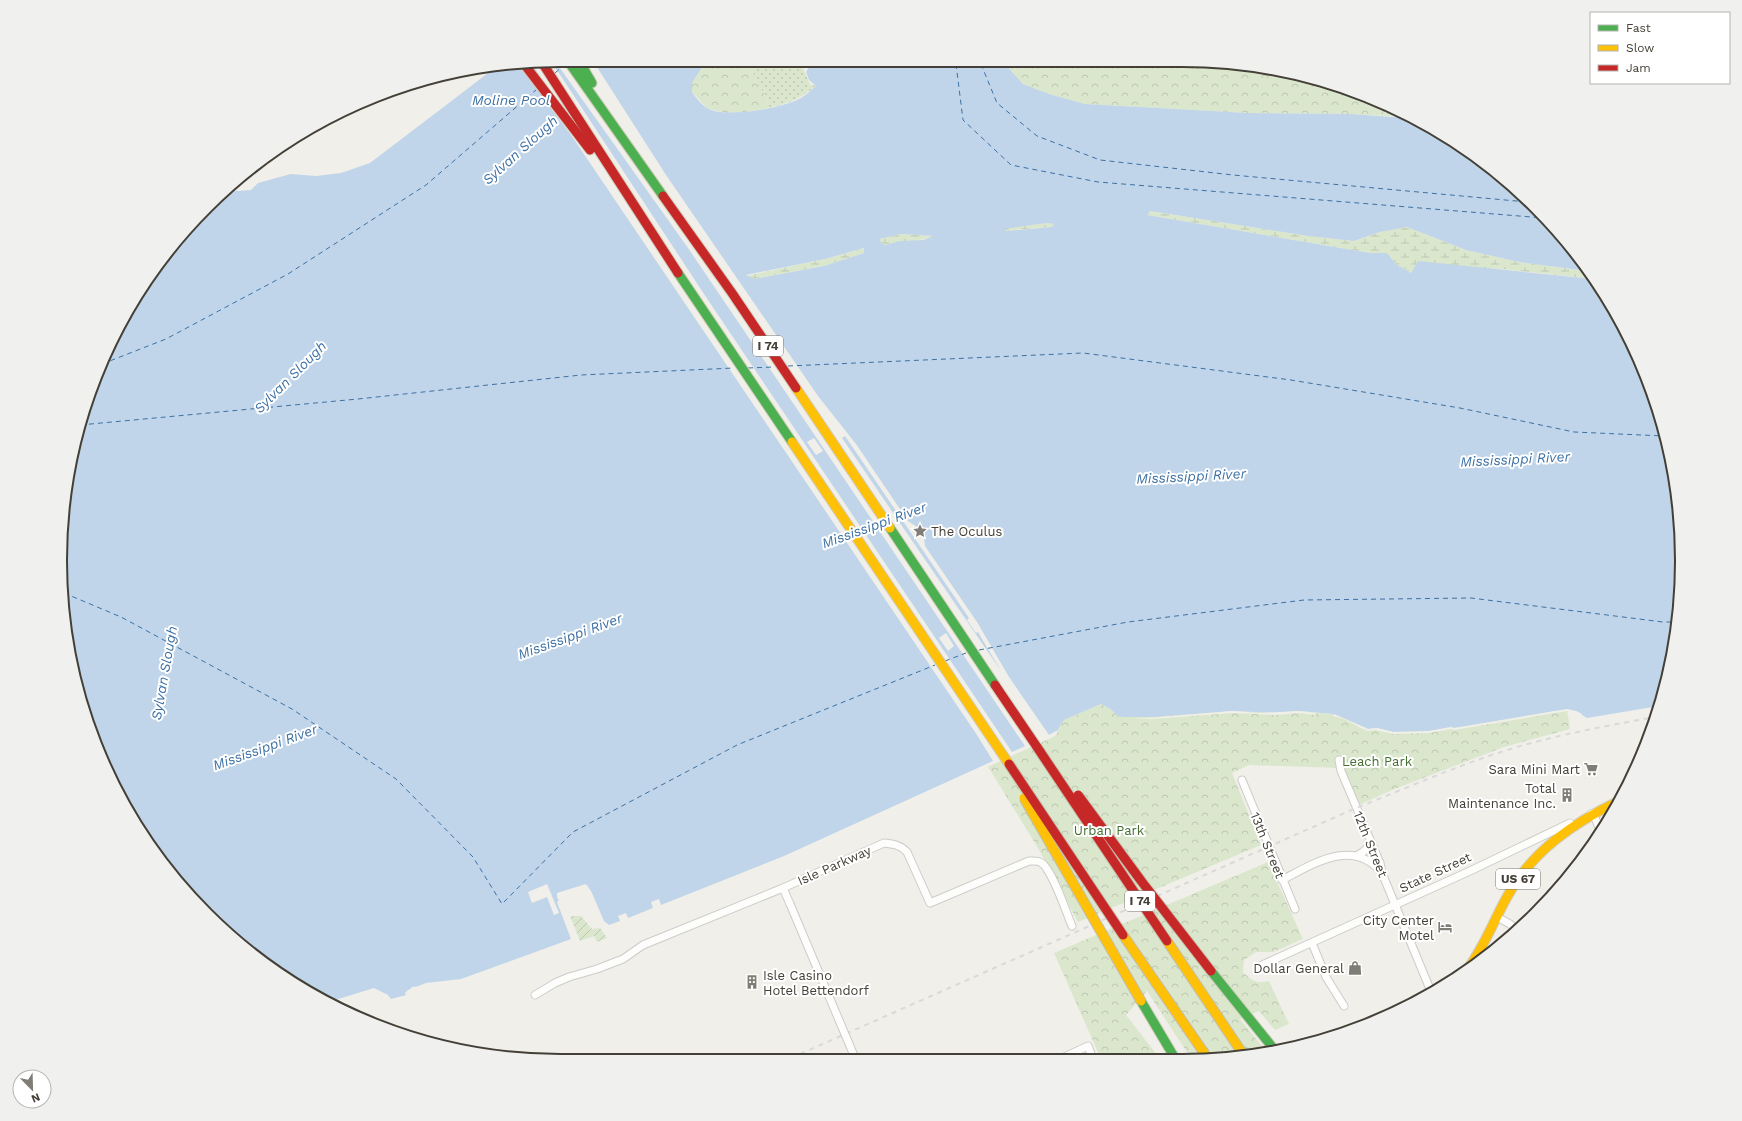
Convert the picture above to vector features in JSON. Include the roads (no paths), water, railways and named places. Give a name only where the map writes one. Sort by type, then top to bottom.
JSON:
[{"type":"main road","name":"I 74","points":[[545,67],[699,305],[1082,872],[1128,943],[1204,1053]]},
{"type":"main road","name":"I 74","points":[[572,67],[727,287],[828,434],[1241,1051]]},
{"type":"main road","points":[[583,67],[617,130]]},
{"type":"main road","points":[[527,68],[603,167],[626,193]]},
{"type":"main road","points":[[1037,747],[1064,777],[1142,882],[1271,1046]]},
{"type":"main road","points":[[1008,764],[1035,819],[1172,1054]]},
{"type":"main road","name":"State Street","points":[[1593,813],[1610,805]]},
{"type":"main road","name":"US 67","points":[[1476,956],[1488,938],[1511,888],[1527,865],[1547,846],[1593,813]]},
{"type":"street","name":"12th Street","points":[[1339,760],[1341,771],[1372,843],[1380,863],[1382,873],[1429,987]]},
{"type":"street","name":"13th Street","points":[[1242,780],[1295,910]]},
{"type":"street","points":[[1593,813],[1598,825]]},
{"type":"street","name":"State Street","points":[[1262,965],[1593,813]]},
{"type":"street","name":"Isle Parkway","points":[[536,995],[555,983],[623,959],[643,945],[783,888],[884,843],[895,844],[902,847],[907,852],[930,903],[1029,861],[1038,861],[1043,865],[1052,880],[1072,926]]},
{"type":"street","points":[[1356,856],[1363,852],[1372,843]]},
{"type":"street","points":[[1282,880],[1328,857],[1345,855],[1356,856],[1372,863],[1382,873]]},
{"type":"street","points":[[783,888],[853,1054]]},
{"type":"street","points":[[1497,917],[1512,926]]},
{"type":"street","points":[[1312,943],[1326,977],[1344,1006]]},
{"type":"street","points":[[1071,1054],[1088,1046],[1091,1054]]},
{"type":"water","points":[[702,67],[692,83],[692,92],[707,108],[715,111],[726,112],[754,111],[793,102],[801,98],[816,86],[809,80],[806,72],[809,67],[1008,67],[1023,84],[1049,94],[1085,104],[1248,113],[1351,114],[1399,117],[1456,150],[1507,189],[1553,235],[1580,270],[1519,262],[1466,250],[1407,227],[1380,232],[1354,241],[1308,236],[1150,211],[1147,215],[1370,253],[1387,253],[1397,265],[1411,273],[1418,261],[1586,278],[1609,314],[1624,342],[1649,402],[1666,464],[1671,496],[1675,560],[1674,593],[1666,657],[1652,707],[1587,718],[1576,711],[1555,711],[1454,728],[1451,727],[1429,731],[1393,732],[1377,728],[1368,729],[1334,714],[1299,711],[1275,713],[1233,711],[1152,717],[1123,717],[1118,716],[1109,708],[1101,704],[1064,720],[1055,734],[784,858],[609,927],[599,921],[584,886],[557,896],[574,941],[460,982],[412,987],[406,995],[391,999],[370,991],[338,1001],[286,971],[235,932],[189,886],[150,835],[118,779],[93,719],[76,657],[68,593],[67,560],[71,496],[76,464],[93,402],[118,342],[150,286],[189,235],[233,191],[251,190],[258,183],[291,174],[316,176],[341,173],[370,163],[489,72],[528,68]],"holes":[[[1047,223],[1054,224],[1052,227],[1006,231],[1004,229]],[[901,234],[934,236],[923,240],[900,241],[885,245],[881,243],[880,239]],[[864,248],[864,253],[824,266],[754,279],[746,275],[825,259]]]},
{"type":"railway","points":[[800,1054],[1356,808],[1440,774],[1503,751],[1540,741],[1649,718]]},
{"type":"place","name":"The Oculus","points":[[920,531]]},
{"type":"place","name":"Sara Mini Mart","points":[[1591,769]]},
{"type":"place","name":"Total Maintenance Inc.","points":[[1567,795]]},
{"type":"place","name":"City Center Motel","points":[[1445,927]]},
{"type":"place","name":"Dollar General","points":[[1355,968]]},
{"type":"place","name":"Isle Casino Hotel Bettendorf","points":[[752,982]]},
{"type":"water label","name":"Moline Pool","points":[[511,100]]},
{"type":"water label","name":"Sylvan Slough","points":[[520,150]]},
{"type":"water label","name":"Sylvan Slough","points":[[290,377]]},
{"type":"water label","name":"Mississippi River","points":[[1515,459]]},
{"type":"water label","name":"Mississippi River","points":[[1191,476]]},
{"type":"water label","name":"Mississippi River","points":[[874,525]]},
{"type":"water label","name":"Mississippi River","points":[[570,636]]},
{"type":"water label","name":"Sylvan Slough","points":[[164,673]]},
{"type":"water label","name":"Mississippi River","points":[[265,747]]},
{"type":"park label","name":"Leach Park","points":[[1377,761]]},
{"type":"park label","name":"Urban Park","points":[[1109,830]]}]
